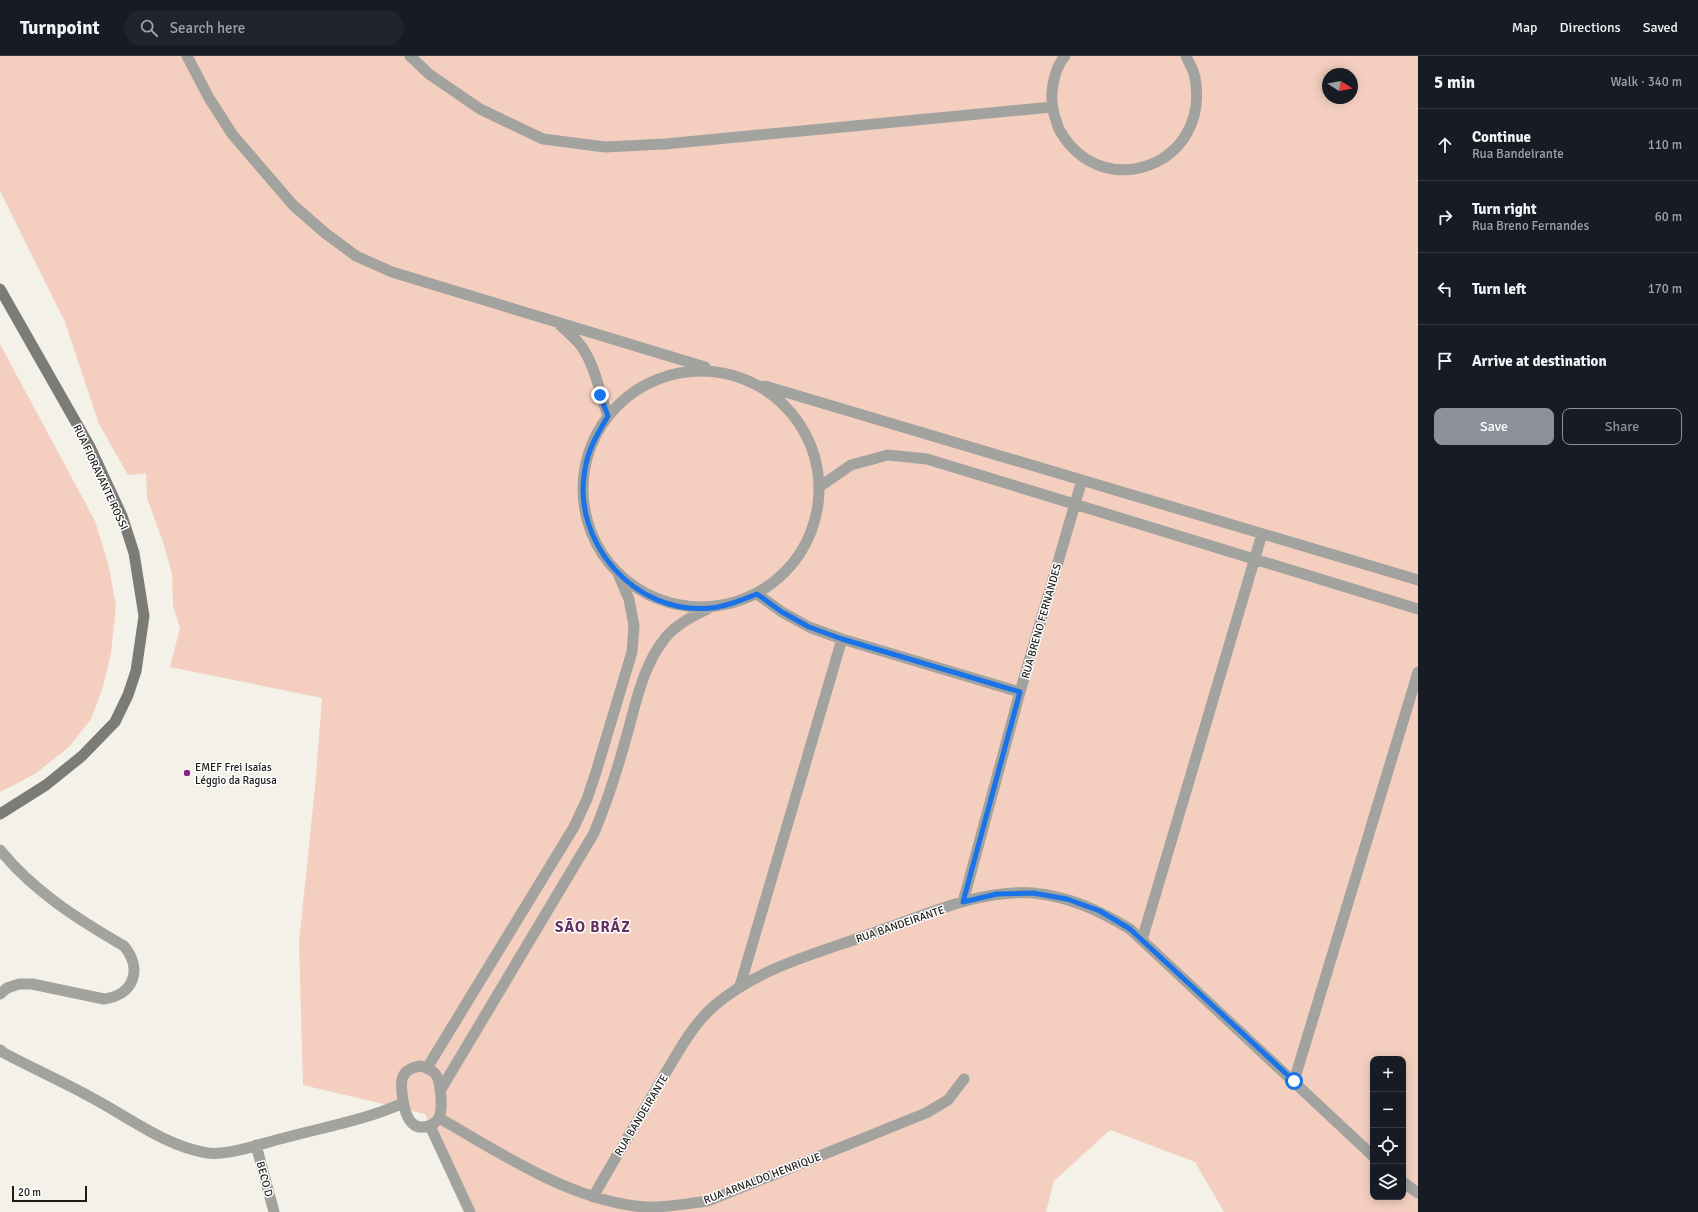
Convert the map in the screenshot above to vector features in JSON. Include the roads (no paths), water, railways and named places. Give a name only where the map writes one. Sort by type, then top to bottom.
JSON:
[{"type":"main road","name":"RUA FIORAVANTE ROSSI","points":[[0,289],[90,447],[122,516],[134,553],[144,616],[136,671],[128,695],[115,722],[82,756],[46,785],[0,814]]},
{"type":"street","points":[[187,56],[209,98],[232,134],[293,204],[325,233],[356,256],[392,272],[753,383],[1418,580]]},
{"type":"street","points":[[410,56],[429,74],[480,110],[543,139],[605,147],[673,143],[1052,107]]},
{"type":"street","points":[[1065,56],[1053,83],[1052,107],[1060,130],[1074,149],[1093,163],[1116,169],[1139,168],[1162,160],[1180,145],[1193,124],[1198,101],[1195,76],[1186,56]]},
{"type":"street","points":[[558,323],[578,343],[592,367],[608,416]]},
{"type":"street","points":[[710,608],[685,607],[661,601],[638,590],[619,575],[601,553],[588,526],[583,498],[584,469],[593,441],[608,416],[631,394],[659,378],[691,371],[723,373]]},
{"type":"street","points":[[440,1091],[594,833],[613,785],[641,683],[651,658],[666,637],[686,619],[710,608],[734,603],[757,594],[783,574],[803,549],[815,519],[819,487],[814,456],[800,426],[780,401],[753,383]]},
{"type":"street","points":[[819,487],[851,465],[888,455],[927,459],[1418,609]]},
{"type":"street","name":"RUA BRENO FERNANDES","points":[[963,902],[1020,692],[1082,480]]},
{"type":"street","points":[[1142,940],[1262,534]]},
{"type":"street","points":[[427,1068],[574,827],[587,799],[632,652],[634,626],[630,599],[619,575]]},
{"type":"street","points":[[757,594],[782,612],[802,623],[842,639],[1020,692]]},
{"type":"street","points":[[740,986],[842,639]]},
{"type":"street","points":[[1294,1081],[1418,672]]},
{"type":"street","points":[[0,850],[13,866],[34,886],[124,946],[131,954],[134,964],[134,975],[130,984],[124,992],[115,998],[94,998],[32,984],[19,984],[6,988],[0,994]]},
{"type":"street","name":"RUA BANDEIRANTE","points":[[593,1196],[686,1038],[713,1007],[740,986],[775,968],[963,902],[997,894],[1033,893],[1067,899],[1100,911],[1130,929],[1370,1153]]},
{"type":"street","points":[[0,1050],[95,1100],[164,1139],[192,1149],[209,1153],[226,1153],[377,1113],[403,1103]]},
{"type":"street","points":[[421,1066],[427,1068],[436,1075],[439,1081],[440,1091],[441,1112],[439,1118],[430,1126],[424,1127],[412,1124],[405,1113],[400,1085],[405,1074],[415,1067],[421,1066]]},
{"type":"street","name":"RUA ARNALDO HENRIQUE","points":[[439,1118],[540,1175],[566,1187],[593,1196],[635,1206],[672,1206],[708,1201],[926,1113],[948,1100],[964,1080]]},
{"type":"street","points":[[430,1126],[470,1212]]},
{"type":"street","name":"BECO D","points":[[256,1145],[274,1212]]},
{"type":"street","points":[[1406,1184],[1418,1193]]},
{"type":"place","name":"EMEF Frei Isaías Léggio da Ragusa","points":[[187,773]]},
{"type":"district","name":"SÃO BRÁZ","points":[[593,927]]}]
